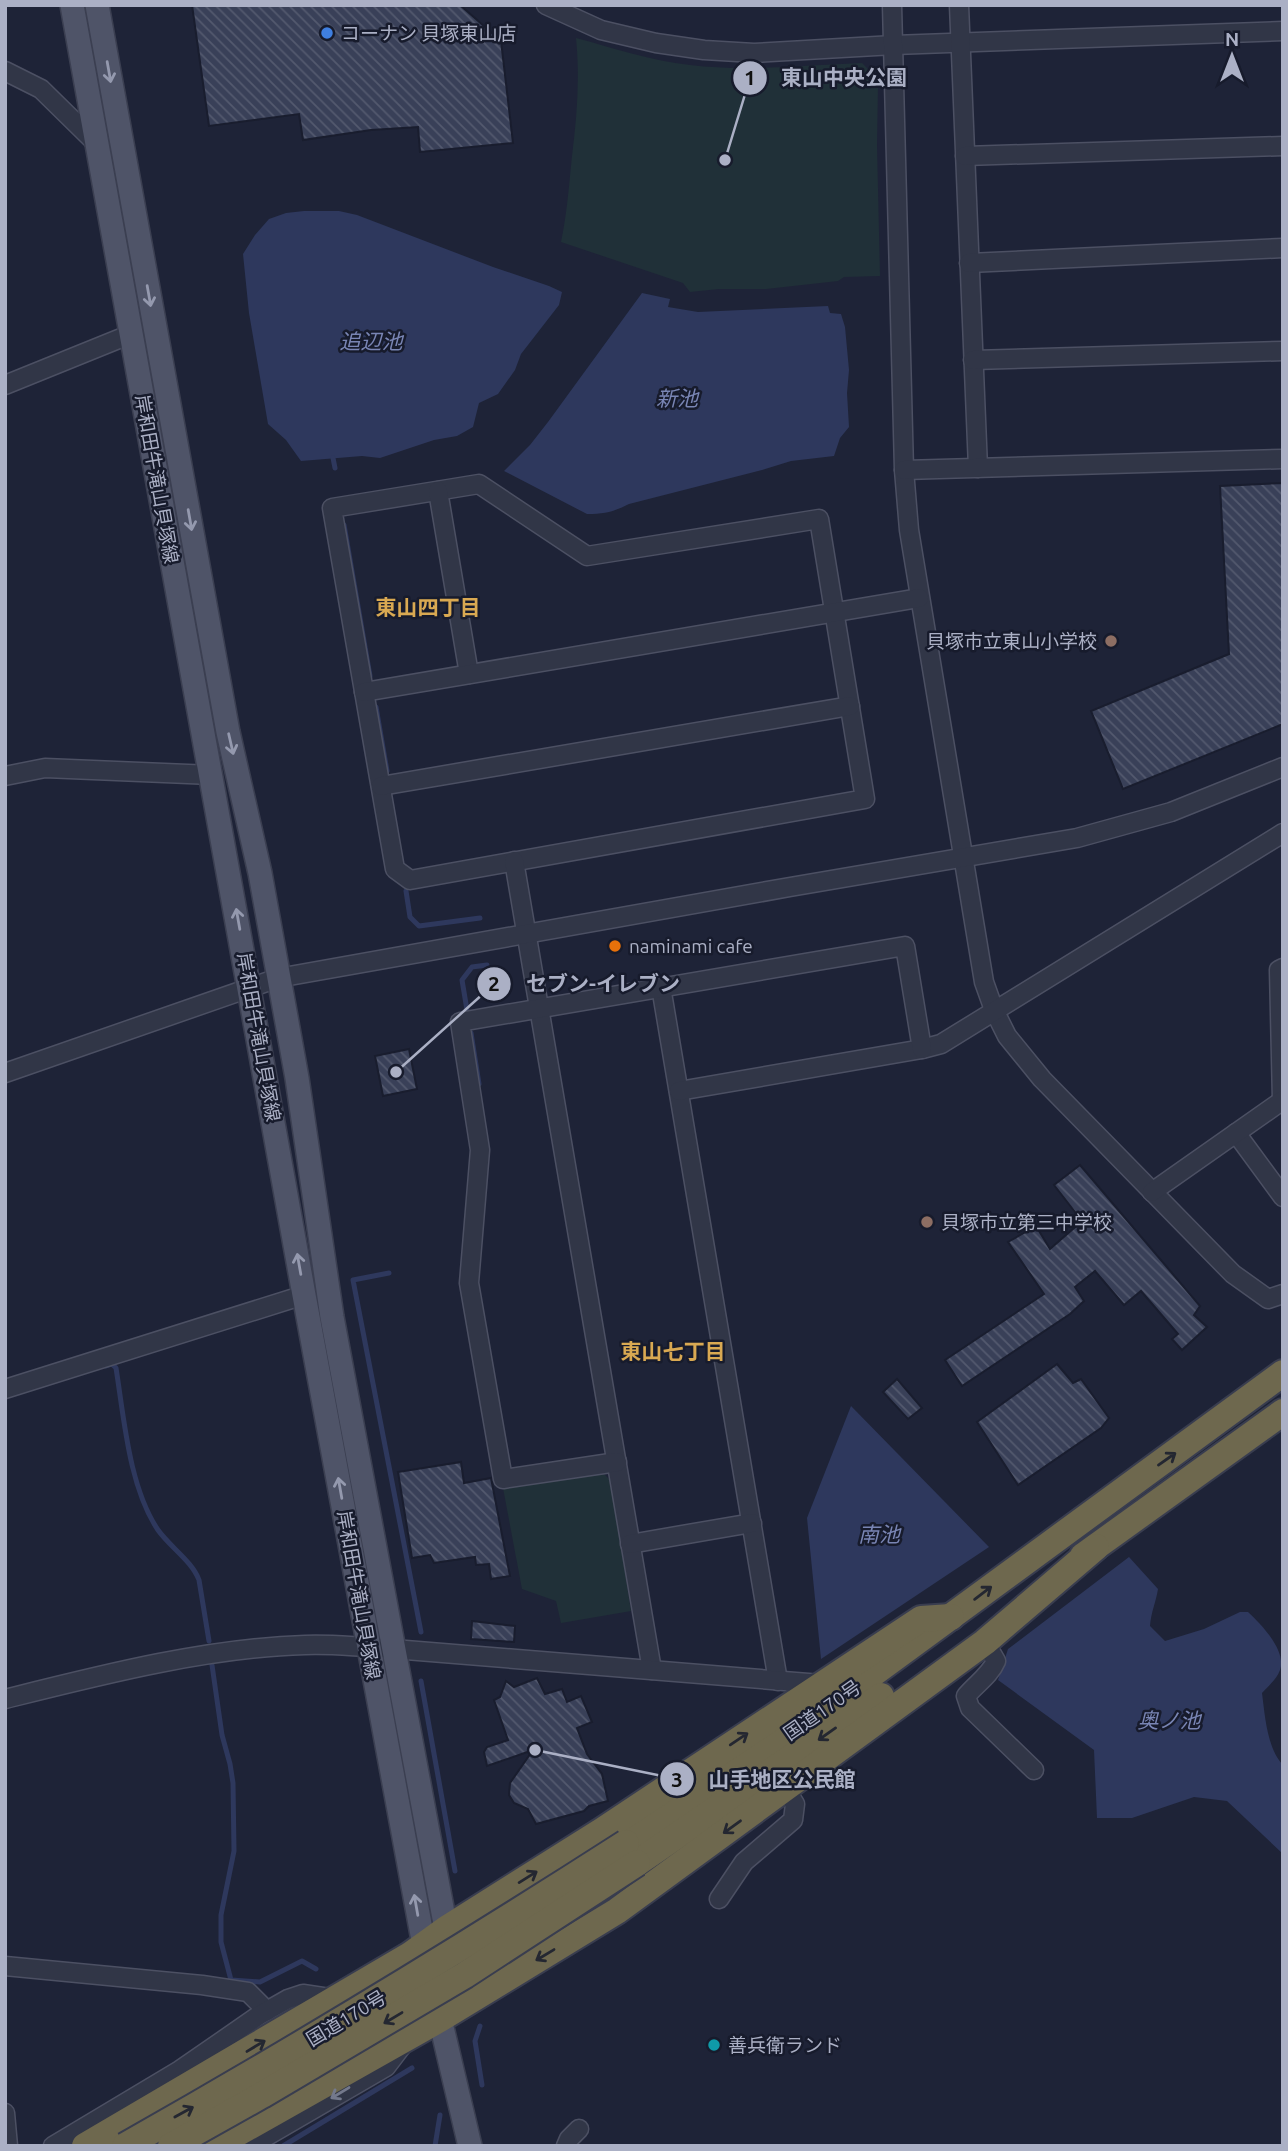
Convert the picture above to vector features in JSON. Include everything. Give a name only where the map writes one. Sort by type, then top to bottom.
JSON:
[{"type":"highway","name":"国道170号","points":[[171,2146],[465,1975],[1283,1373]]},
{"type":"highway","name":"国道170号","points":[[125,2146],[632,1853],[1096,1547],[1283,1412]]},
{"type":"highway","points":[[215,2146],[446,2015],[617,1911],[985,1642],[1096,1547]]},
{"type":"highway","points":[[85,2146],[423,1946],[922,1619],[951,1617]]},
{"type":"main road","name":"岸和田牛滝山貝塚線","points":[[72,5],[423,1946],[446,2015],[454,2049],[453,2067],[470,2146]]},
{"type":"main road","name":"岸和田牛滝山貝塚線","points":[[97,5],[228,732],[260,873],[297,1078],[332,1317],[446,1929],[446,2015]]},
{"type":"street","points":[[546,5],[601,30],[656,43],[754,53],[1283,30]]},
{"type":"street","points":[[892,5],[904,470],[909,530],[984,982],[993,1010],[1007,1036],[1042,1079],[1233,1274],[1268,1299],[1283,1294]]},
{"type":"street","points":[[959,5],[978,468]]},
{"type":"street","points":[[5,71],[41,89],[96,143]]},
{"type":"street","points":[[965,156],[1283,146]]},
{"type":"street","points":[[969,263],[1283,248]]},
{"type":"street","points":[[5,385],[131,334]]},
{"type":"street","points":[[973,360],[1283,351]]},
{"type":"street","points":[[904,470],[1283,458]]},
{"type":"street","points":[[479,484],[587,556],[819,519],[865,799],[410,880],[395,869],[332,508],[438,491],[479,484]]},
{"type":"street","points":[[438,491],[469,674]]},
{"type":"street","points":[[364,692],[919,598]]},
{"type":"street","points":[[381,786],[850,706]]},
{"type":"street","points":[[5,1073],[278,978],[1077,838],[1171,811],[1283,767]]},
{"type":"street","points":[[5,776],[45,768],[212,775]]},
{"type":"street","points":[[679,1091],[941,1044],[1283,833]]},
{"type":"street","points":[[514,861],[652,1670]]},
{"type":"street","points":[[617,1462],[503,1479],[469,1283],[480,1150],[460,1022],[905,946],[922,1049]]},
{"type":"street","points":[[1152,1192],[1282,1101],[1279,970],[1283,968]]},
{"type":"street","points":[[661,987],[778,1681]]},
{"type":"street","points":[[1236,1133],[1283,1197]]},
{"type":"street","points":[[5,1389],[304,1295]]},
{"type":"street","points":[[630,1544],[752,1523]]},
{"type":"street","points":[[985,1642],[996,1661],[992,1671],[976,1683],[966,1696],[970,1709],[1034,1770]]},
{"type":"street","points":[[5,1699],[121,1670],[234,1651],[305,1645],[369,1647],[821,1684]]},
{"type":"street","points":[[719,1899],[744,1862],[793,1819],[795,1804],[785,1788]]},
{"type":"street","points":[[5,1966],[248,1992],[267,2011]]},
{"type":"street","points":[[53,2146],[180,2070],[288,1999],[303,1994],[336,1999]]},
{"type":"street","points":[[250,2146],[386,2067],[411,2035]]},
{"type":"street","points":[[5,2113],[8,2146]]},
{"type":"street","points":[[566,2146],[579,2129]]},
{"type":"shaded area","points":[[576,38],[633,54],[711,67],[754,68],[862,63],[875,76],[878,86],[880,276],[844,277],[838,281],[766,289],[690,292],[683,283],[561,242],[577,112]]},
{"type":"shaded area","points":[[603,1473],[611,1481],[631,1611],[561,1623],[556,1601],[522,1589],[503,1488]]},
{"type":"water","name":"追辺池","points":[[304,211],[339,211],[357,215],[562,292],[559,305],[521,354],[515,370],[498,394],[479,403],[473,427],[457,436],[434,440],[380,458],[362,456],[301,461],[286,440],[268,424],[249,313],[243,254],[269,219]]},
{"type":"water","name":"新池","points":[[642,293],[670,299],[668,307],[698,312],[828,306],[830,313],[841,314],[845,327],[849,370],[849,427],[840,438],[834,456],[791,461],[629,504],[609,512],[593,514],[587,514],[504,471],[548,422]]},
{"type":"water","name":"南池","points":[[851,1406],[989,1547],[821,1659],[807,1518]]},
{"type":"water","name":"奥ノ池","points":[[1129,1557],[1158,1589],[1150,1626],[1165,1641],[1204,1629],[1240,1612],[1248,1612],[1276,1646],[1280,1655],[1280,1670],[1262,1693],[1270,1741],[1283,1765],[1283,1854],[1227,1801],[1194,1797],[1132,1818],[1097,1818],[1094,1750],[998,1680],[1008,1649]]},
{"type":"building","points":[[192,5],[460,5],[501,41],[513,143],[420,152],[418,127],[371,130],[303,140],[299,114],[209,126]]},
{"type":"building","points":[[1283,483],[1283,724],[1123,789],[1091,711],[1229,654],[1220,486]]},
{"type":"building","points":[[409,1049],[417,1089],[383,1096],[375,1056]]},
{"type":"building","points":[[1080,1165],[1200,1306],[1194,1315],[1207,1327],[1182,1350],[1172,1339],[1178,1334],[1141,1291],[1124,1305],[1095,1271],[1075,1287],[1084,1301],[1070,1314],[962,1386],[945,1360],[1044,1294],[1008,1242],[1036,1226],[1050,1249],[1082,1221],[1054,1185]]},
{"type":"building","points":[[1057,1364],[1073,1383],[1081,1379],[1109,1418],[1101,1428],[1018,1485],[977,1422]]},
{"type":"building","points":[[897,1379],[922,1408],[908,1419],[883,1392]]},
{"type":"building","points":[[461,1462],[464,1483],[491,1478],[510,1576],[491,1579],[489,1564],[476,1565],[475,1557],[434,1563],[430,1555],[412,1558],[398,1472]]},
{"type":"building","points":[[472,1621],[515,1626],[514,1642],[471,1639]]},
{"type":"building","points":[[537,1678],[545,1694],[562,1689],[567,1702],[581,1696],[592,1722],[577,1728],[587,1754],[602,1774],[608,1801],[589,1806],[584,1811],[536,1824],[528,1809],[514,1803],[509,1795],[510,1783],[533,1750],[487,1766],[484,1752],[487,1747],[508,1740],[494,1700],[500,1697],[506,1681],[514,1687]]},
{"type":"waterway","points":[[333,458],[335,468]]},
{"type":"waterway","points":[[344,525],[370,676]]},
{"type":"waterway","points":[[376,707],[387,771]]},
{"type":"waterway","points":[[406,891],[410,917],[419,926],[480,918]]},
{"type":"waterway","points":[[467,1010],[462,980],[472,967],[487,965]]},
{"type":"waterway","points":[[471,1033],[479,1084]]},
{"type":"waterway","points":[[389,1273],[353,1280],[421,1632]]},
{"type":"waterway","points":[[106,1366],[112,1364],[116,1368],[129,1452],[140,1494],[158,1530],[196,1573],[209,1641]]},
{"type":"waterway","points":[[212,1665],[222,1735],[233,1783],[234,1851],[221,1915],[221,1942],[231,1980],[260,1982],[302,1961],[316,1969]]},
{"type":"waterway","points":[[421,1681],[455,1871]]},
{"type":"waterway","points":[[480,2026],[475,2041],[482,2085]]},
{"type":"waterway","points":[[283,2146],[412,2068]]},
{"type":"waterway","points":[[435,2146],[440,2115]]},
{"type":"place","name":"コーナン 貝塚東山店","points":[[327,33]]},
{"type":"place","name":"東山中央公園","points":[[725,160]]},
{"type":"place","name":"貝塚市立東山小学校","points":[[1111,641]]},
{"type":"place","name":"naminami cafe","points":[[615,946]]},
{"type":"place","name":"セブン-イレブン","points":[[396,1072]]},
{"type":"place","name":"貝塚市立第三中学校","points":[[927,1222]]},
{"type":"place","name":"山手地区公民館","points":[[535,1750]]},
{"type":"place","name":"善兵衛ランド","points":[[714,2045]]},
{"type":"district","name":"東山四丁目","points":[[428,608]]},
{"type":"district","name":"東山七丁目","points":[[673,1352]]}]
